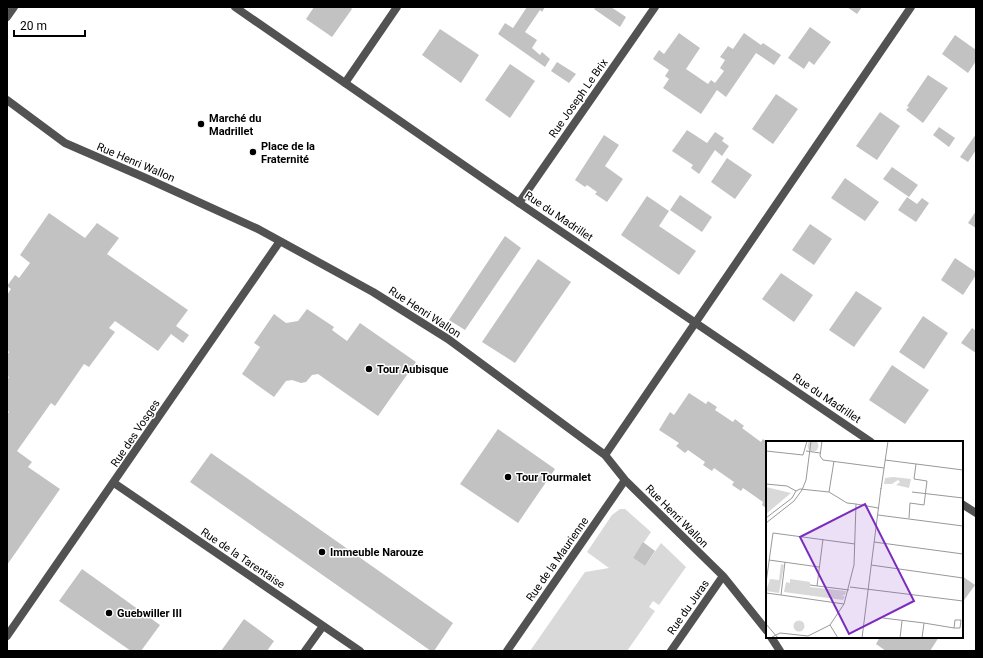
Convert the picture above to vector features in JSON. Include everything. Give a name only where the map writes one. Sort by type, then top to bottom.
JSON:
[{"type":"street","points":[[7,17],[14,7]]},
{"type":"street","name":"Rue du Madrillet","points":[[235,7],[870,441]]},
{"type":"street","points":[[345,83],[397,7]]},
{"type":"street","name":"Rue Joseph Le Brix","points":[[519,202],[655,7]]},
{"type":"street","points":[[605,455],[911,7]]},
{"type":"street","name":"Rue Henri Wallon","points":[[7,100],[65,143],[258,229],[373,292],[448,339],[605,455],[625,480],[723,576],[766,630]]},
{"type":"street","name":"Rue des Vosges","points":[[7,636],[280,241]]},
{"type":"street","name":"Rue de la Maurienne","points":[[507,651],[625,480]]},
{"type":"street","name":"Rue de la Tarentaise","points":[[114,483],[360,651]]},
{"type":"street","points":[[963,505],[976,513]]},
{"type":"street","name":"Rue du Juras","points":[[671,651],[723,576]]},
{"type":"street","points":[[305,651],[323,626]]},
{"type":"street","points":[[772,638],[780,651]]},
{"type":"shaded area","points":[[620,509],[625,509],[651,532],[633,558],[645,566],[661,543],[686,567],[659,605],[653,601],[649,607],[655,611],[627,651],[530,651],[585,572],[609,568],[587,552],[612,515]]},
{"type":"building","points":[[314,7],[350,7],[352,9],[332,37],[306,19]]},
{"type":"building","points":[[527,7],[545,7],[542,12],[540,10],[525,32],[537,40],[532,48],[540,55],[542,52],[550,59],[545,67],[498,34],[505,23],[513,28]]},
{"type":"building","points":[[596,7],[611,7],[626,17],[620,27],[594,9]]},
{"type":"building","points":[[847,7],[862,7],[857,14]]},
{"type":"building","points":[[810,27],[831,42],[814,65],[809,61],[804,69],[788,58]]},
{"type":"building","points":[[440,29],[479,55],[461,83],[422,55]]},
{"type":"building","points":[[679,33],[700,48],[686,69],[708,84],[711,80],[715,83],[724,71],[720,68],[725,60],[720,57],[728,46],[733,49],[744,33],[761,45],[763,43],[781,55],[774,65],[756,53],[726,97],[717,90],[701,114],[663,88],[669,79],[665,76],[669,70],[653,59],[659,50],[664,54]]},
{"type":"building","points":[[955,35],[976,50],[976,61],[968,73],[942,54]]},
{"type":"building","points":[[557,62],[576,74],[569,83],[551,71]]},
{"type":"building","points":[[510,64],[535,81],[510,118],[485,100]]},
{"type":"building","points":[[928,75],[948,88],[923,123],[906,110],[909,107],[907,106]]},
{"type":"building","points":[[776,94],[798,109],[773,144],[752,129]]},
{"type":"building","points":[[880,112],[900,126],[877,160],[856,146]]},
{"type":"building","points":[[939,127],[955,138],[949,147],[933,135]]},
{"type":"building","points":[[687,130],[707,143],[715,132],[724,138],[722,141],[729,146],[722,156],[715,150],[699,174],[691,168],[693,165],[672,151]]},
{"type":"building","points":[[976,134],[976,150],[968,162],[960,157]]},
{"type":"building","points":[[604,135],[619,145],[605,166],[623,179],[607,202],[595,194],[597,192],[587,185],[585,187],[575,180]]},
{"type":"building","points":[[727,158],[752,175],[735,199],[711,182]]},
{"type":"building","points":[[892,167],[918,185],[909,197],[883,179]]},
{"type":"building","points":[[845,178],[879,202],[865,221],[831,198]]},
{"type":"building","points":[[680,195],[712,217],[702,232],[670,210]]},
{"type":"building","points":[[647,196],[669,211],[659,226],[696,251],[679,275],[621,235]]},
{"type":"building","points":[[907,197],[917,204],[922,198],[929,203],[916,222],[898,210]]},
{"type":"building","points":[[976,211],[976,228],[968,223]]},
{"type":"building","points":[[49,213],[85,238],[97,223],[119,238],[107,254],[188,310],[176,326],[189,335],[183,343],[171,334],[158,351],[115,321],[109,328],[115,332],[89,367],[84,364],[55,406],[51,403],[17,451],[32,462],[28,467],[60,489],[7,565],[7,414],[9,412],[7,410],[7,380],[9,377],[7,376],[7,355],[9,352],[7,350],[7,295],[11,289],[7,286],[15,275],[19,278],[30,263],[20,255]]},
{"type":"building","points":[[810,224],[832,239],[814,265],[792,250]]},
{"type":"building","points":[[505,236],[521,248],[465,330],[449,320]]},
{"type":"building","points":[[955,258],[976,272],[976,275],[963,295],[941,280]]},
{"type":"building","points":[[538,259],[571,282],[515,363],[482,342]]},
{"type":"building","points":[[781,273],[813,295],[794,322],[762,299]]},
{"type":"building","points":[[856,291],[882,308],[854,347],[829,330]]},
{"type":"building","points":[[307,309],[334,327],[332,330],[347,341],[360,323],[416,362],[378,416],[318,374],[312,375],[306,382],[301,383],[292,380],[286,381],[274,397],[242,374],[260,347],[254,343],[274,314],[286,323],[298,321]]},
{"type":"building","points":[[923,316],[948,333],[924,369],[899,352]]},
{"type":"building","points":[[972,328],[976,331],[976,353],[961,343]]},
{"type":"building","points":[[892,365],[929,390],[905,424],[869,400]]},
{"type":"building","points":[[689,393],[706,404],[708,401],[717,407],[715,410],[733,422],[735,419],[744,426],[742,428],[761,442],[763,439],[766,441],[766,508],[762,505],[763,502],[743,488],[741,491],[732,485],[734,482],[714,468],[712,471],[703,465],[705,462],[688,450],[685,453],[676,446],[679,443],[659,430],[670,412],[674,415]]},
{"type":"building","name":"Tour Tourmalet","points":[[498,429],[555,469],[518,523],[460,484]]},
{"type":"building","name":"Immeuble Narouze","points":[[211,453],[453,623],[434,651],[431,651],[190,482]]},
{"type":"building","points":[[643,542],[655,551],[645,566],[633,558]]},
{"type":"building","name":"Guebwiller III","points":[[82,569],[160,625],[141,651],[131,651],[59,601]]},
{"type":"building","points":[[963,577],[975,585],[963,602]]},
{"type":"building","points":[[244,619],[274,641],[267,651],[221,651]]},
{"type":"building","points":[[879,638],[938,638],[930,651],[886,651],[876,644]]},
{"type":"place","name":"Marché du Madrillet","points":[[201,124]]},
{"type":"place","name":"Place de la Fraternité","points":[[253,152]]},
{"type":"place","name":"Tour Aubisque","points":[[369,369]]},
{"type":"place","name":"Tour Tourmalet","points":[[508,477]]},
{"type":"place","name":"Immeuble Narouze","points":[[322,552]]},
{"type":"place","name":"Guebwiller III","points":[[109,613]]}]
